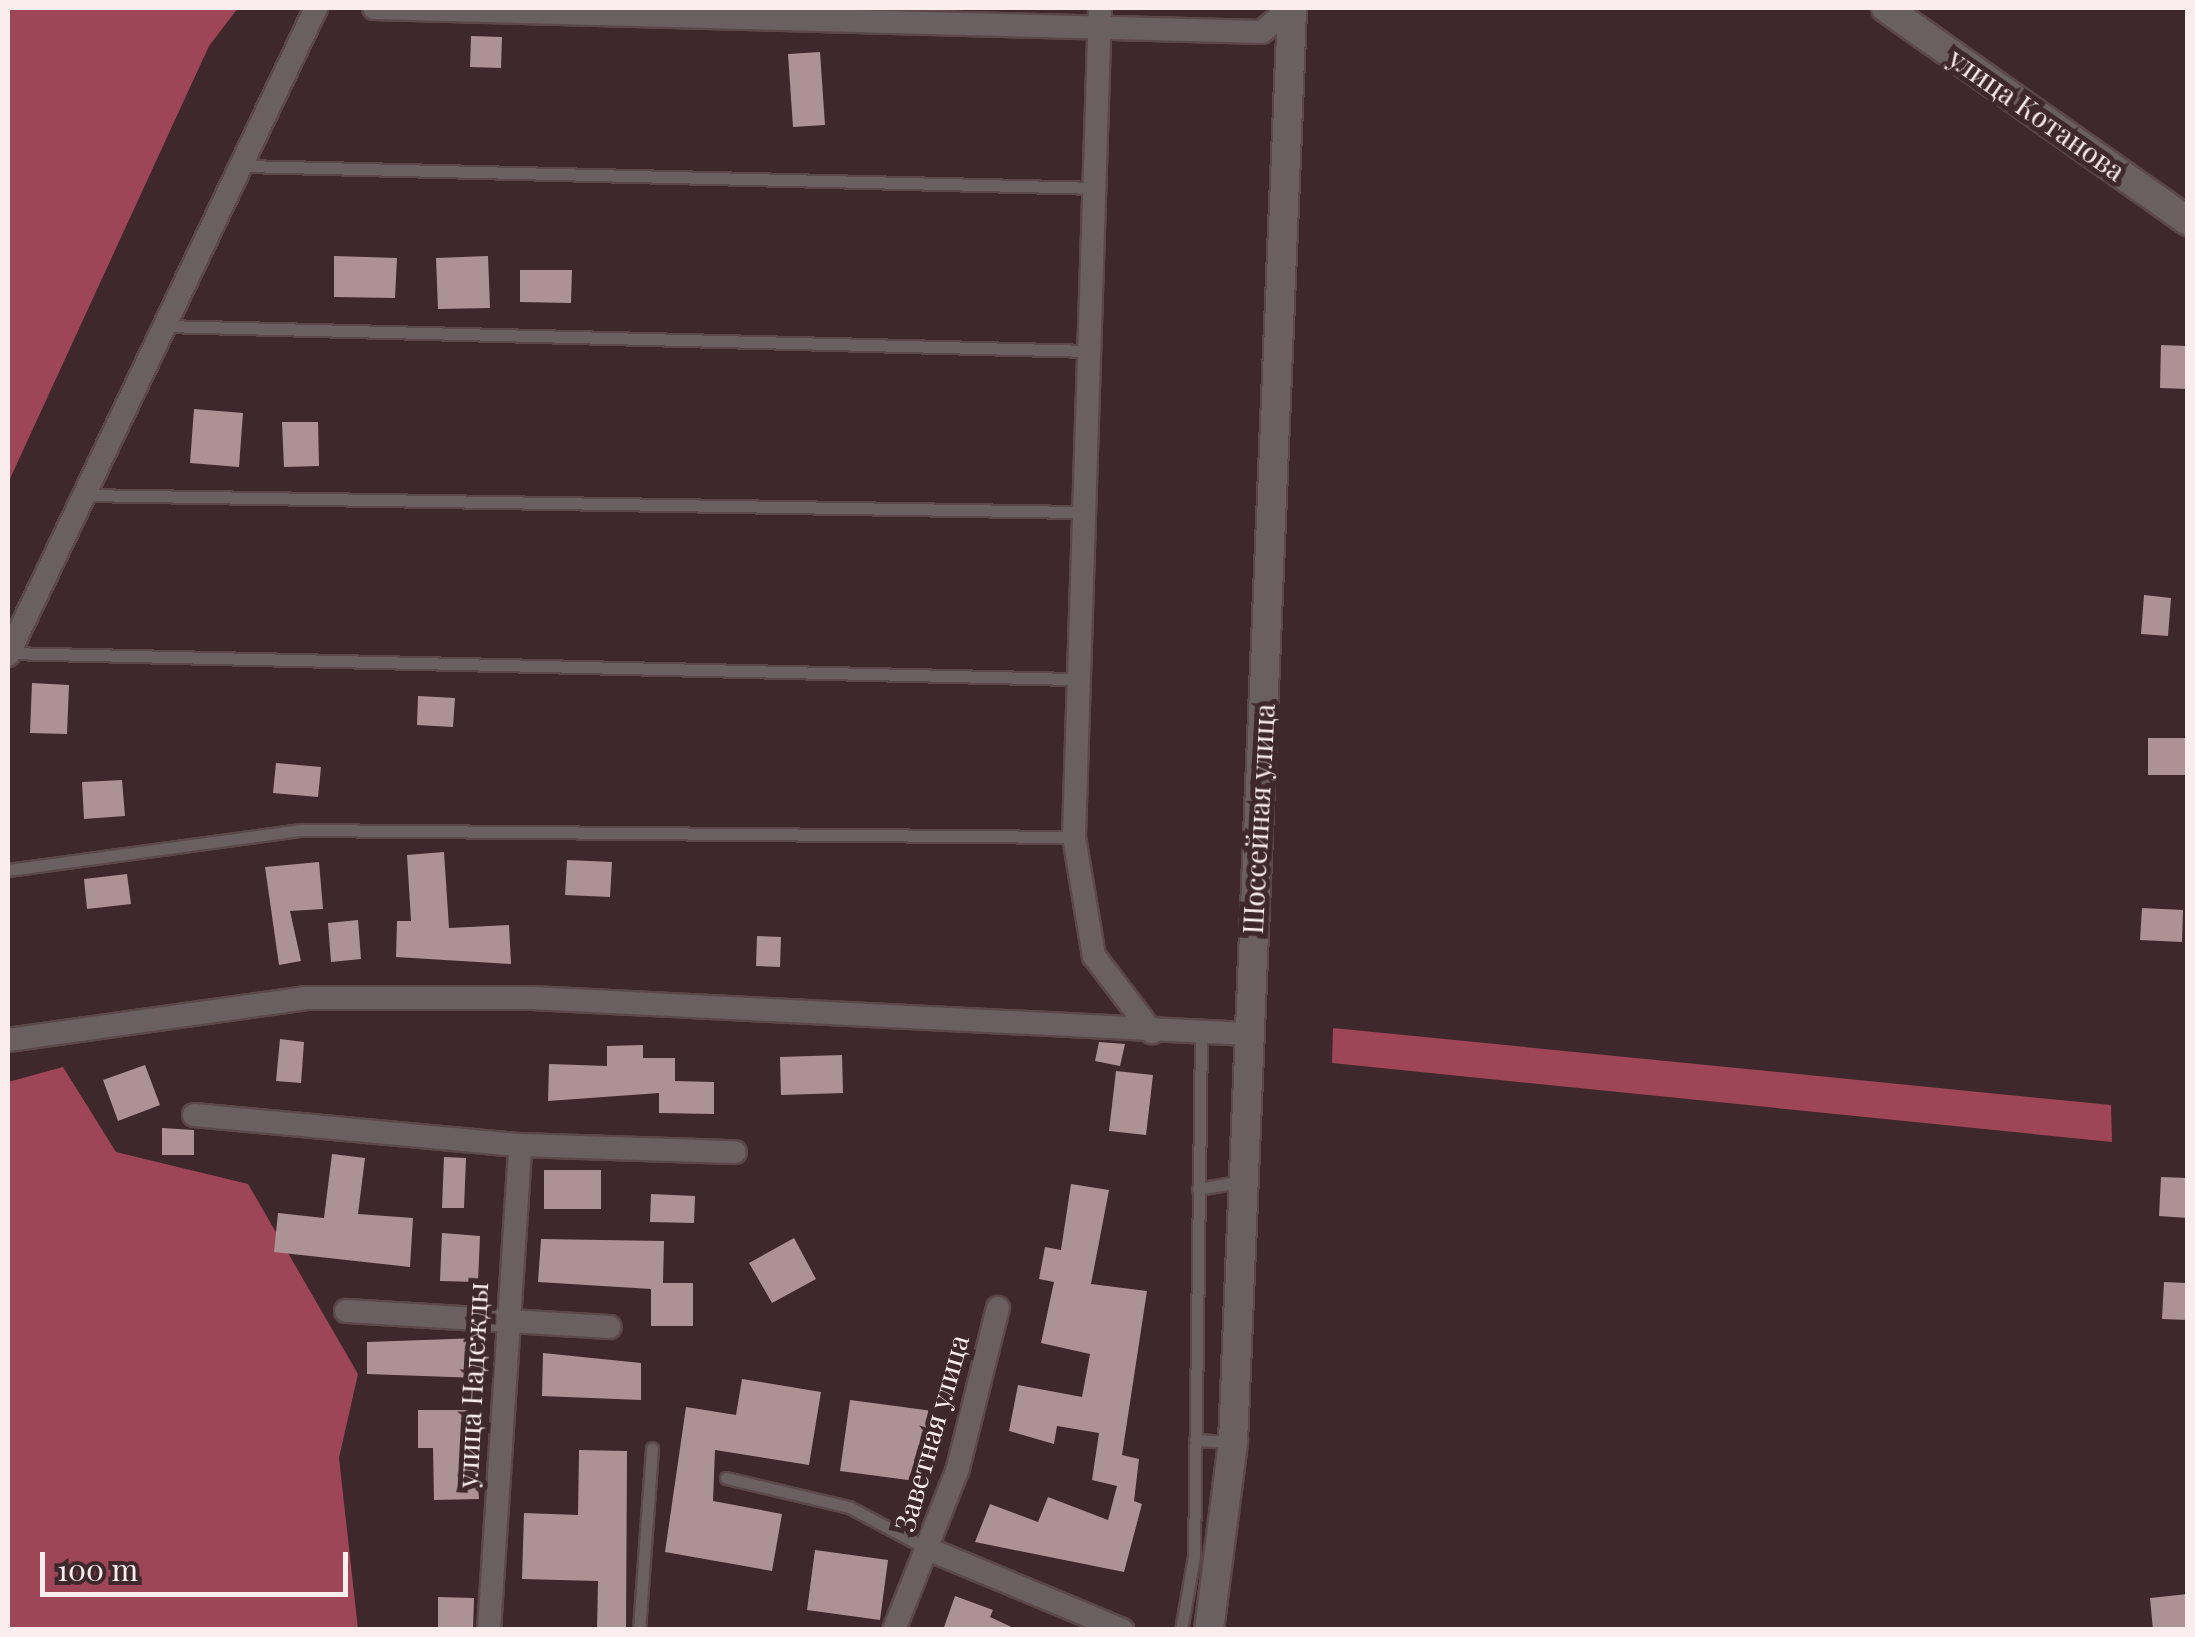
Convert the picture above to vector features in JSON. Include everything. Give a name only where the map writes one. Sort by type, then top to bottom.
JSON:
[{"type":"street","points":[[8,654],[244,166],[316,8]]},
{"type":"street","points":[[374,8],[1099,16],[1262,32],[1291,8]]},
{"type":"street","name":"Шоссейная улица","points":[[1210,1630],[1232,1442],[1291,8]]},
{"type":"street","name":"улица Котанова","points":[[1886,8],[2188,222]]},
{"type":"street","points":[[1099,16],[1075,679],[1074,837],[1094,956],[1152,1032]]},
{"type":"street","points":[[8,1040],[324,998],[802,1008],[1200,1036],[1248,1034]]},
{"type":"street","points":[[194,1114],[520,1145],[735,1152]]},
{"type":"street","name":"улица Надежды","points":[[489,1630],[505,1320],[520,1145]]},
{"type":"street","name":"Заветная улица","points":[[894,1630],[928,1550],[998,1308]]},
{"type":"street","points":[[346,1311],[610,1327]]},
{"type":"street","points":[[928,1550],[1123,1630]]},
{"type":"lane","points":[[244,166],[1094,188]]},
{"type":"lane","points":[[166,326],[1087,351]]},
{"type":"lane","points":[[84,494],[1081,512]]},
{"type":"lane","points":[[8,654],[1075,679]]},
{"type":"lane","points":[[8,870],[301,830],[1074,837]]},
{"type":"lane","points":[[1181,1630],[1194,1556],[1200,1036]]},
{"type":"lane","points":[[1198,1189],[1243,1181]]},
{"type":"lane","points":[[1195,1440],[1232,1442]]},
{"type":"lane","points":[[639,1630],[652,1448]]},
{"type":"lane","points":[[726,1478],[849,1506],[928,1550]]},
{"type":"shaded area","points":[[8,8],[238,8],[209,46],[8,483]]},
{"type":"shaded area","points":[[1333,1028],[2111,1105],[2112,1142],[1332,1063]]},
{"type":"shaded area","points":[[63,1067],[116,1152],[248,1184],[358,1374],[339,1458],[358,1629],[8,1630],[8,1082]]},
{"type":"building","points":[[471,36],[502,37],[501,68],[470,67]]},
{"type":"building","points":[[820,52],[825,125],[793,127],[788,54]]},
{"type":"building","points":[[334,256],[397,258],[395,298],[334,297]]},
{"type":"building","points":[[488,256],[490,308],[438,309],[436,258]]},
{"type":"building","points":[[520,270],[572,270],[571,303],[520,302]]},
{"type":"building","points":[[2161,345],[2188,346],[2188,389],[2160,388]]},
{"type":"building","points":[[194,409],[243,413],[239,467],[190,463]]},
{"type":"building","points":[[282,422],[318,422],[319,466],[284,467]]},
{"type":"building","points":[[2144,595],[2171,598],[2168,636],[2141,634]]},
{"type":"building","points":[[32,683],[69,685],[67,734],[30,733]]},
{"type":"building","points":[[418,696],[455,698],[453,727],[417,725]]},
{"type":"building","points":[[2148,738],[2188,738],[2188,775],[2148,775]]},
{"type":"building","points":[[276,763],[321,767],[318,797],[273,793]]},
{"type":"building","points":[[122,780],[125,816],[84,819],[82,782]]},
{"type":"building","points":[[444,852],[449,928],[509,925],[511,964],[396,957],[397,921],[411,921],[407,855]]},
{"type":"building","points":[[567,860],[612,862],[610,897],[565,895]]},
{"type":"building","points":[[319,862],[323,909],[290,911],[301,961],[279,965],[265,867]]},
{"type":"building","points":[[127,874],[131,904],[87,909],[84,879]]},
{"type":"building","points":[[2142,908],[2183,910],[2182,942],[2140,940]]},
{"type":"building","points":[[358,920],[361,959],[331,962],[328,923]]},
{"type":"building","points":[[757,936],[781,937],[780,967],[756,966]]},
{"type":"building","points":[[280,1039],[304,1042],[301,1083],[276,1081]]},
{"type":"building","points":[[1099,1042],[1125,1044],[1120,1066],[1095,1061]]},
{"type":"building","points":[[643,1045],[643,1058],[675,1058],[675,1081],[714,1082],[714,1114],[659,1113],[659,1093],[548,1101],[549,1064],[607,1066],[607,1046]]},
{"type":"building","points":[[842,1055],[843,1093],[781,1095],[780,1057]]},
{"type":"building","points":[[145,1065],[160,1105],[118,1121],[103,1080]]},
{"type":"building","points":[[1116,1071],[1153,1075],[1146,1135],[1109,1131]]},
{"type":"building","points":[[162,1128],[194,1130],[194,1155],[162,1155]]},
{"type":"building","points":[[332,1154],[365,1158],[358,1214],[413,1218],[410,1267],[274,1252],[278,1213],[324,1218]]},
{"type":"building","points":[[444,1157],[466,1158],[464,1208],[442,1208]]},
{"type":"building","points":[[544,1170],[601,1170],[601,1209],[544,1209]]},
{"type":"building","points":[[2161,1177],[2188,1178],[2188,1218],[2159,1216]]},
{"type":"building","points":[[1071,1184],[1109,1190],[1091,1284],[1147,1291],[1122,1455],[1139,1459],[1134,1501],[1142,1504],[1124,1572],[975,1542],[990,1504],[1038,1522],[1048,1497],[1108,1520],[1117,1486],[1092,1480],[1099,1433],[1057,1426],[1054,1444],[1009,1431],[1018,1385],[1082,1397],[1090,1354],[1041,1343],[1054,1282],[1039,1279],[1045,1247],[1061,1250]]},
{"type":"building","points":[[651,1194],[695,1196],[694,1223],[650,1222]]},
{"type":"building","points":[[442,1233],[480,1236],[478,1282],[440,1281]]},
{"type":"building","points":[[794,1238],[816,1279],[772,1303],[749,1263]]},
{"type":"building","points":[[541,1239],[664,1241],[663,1283],[693,1283],[693,1326],[651,1326],[651,1289],[538,1282]]},
{"type":"building","points":[[2164,1282],[2188,1283],[2188,1320],[2162,1319]]},
{"type":"building","points":[[480,1338],[479,1378],[367,1374],[367,1342]]},
{"type":"building","points":[[543,1353],[641,1363],[641,1400],[542,1396]]},
{"type":"building","points":[[742,1379],[821,1392],[809,1465],[715,1450],[713,1501],[782,1514],[772,1571],[665,1552],[686,1407],[736,1415]]},
{"type":"building","points":[[850,1400],[933,1411],[923,1482],[840,1471]]},
{"type":"building","points":[[418,1410],[472,1410],[479,1499],[434,1500],[433,1448],[418,1448]]},
{"type":"building","points":[[579,1450],[627,1451],[626,1630],[597,1630],[598,1581],[522,1579],[524,1513],[578,1515]]},
{"type":"building","points":[[815,1550],[888,1560],[880,1620],[807,1610]]},
{"type":"building","points":[[2188,1594],[2188,1630],[2153,1630],[2150,1598]]},
{"type":"building","points":[[955,1596],[993,1610],[990,1617],[1018,1630],[943,1630]]},
{"type":"building","points":[[438,1597],[474,1598],[473,1630],[438,1630]]}]
